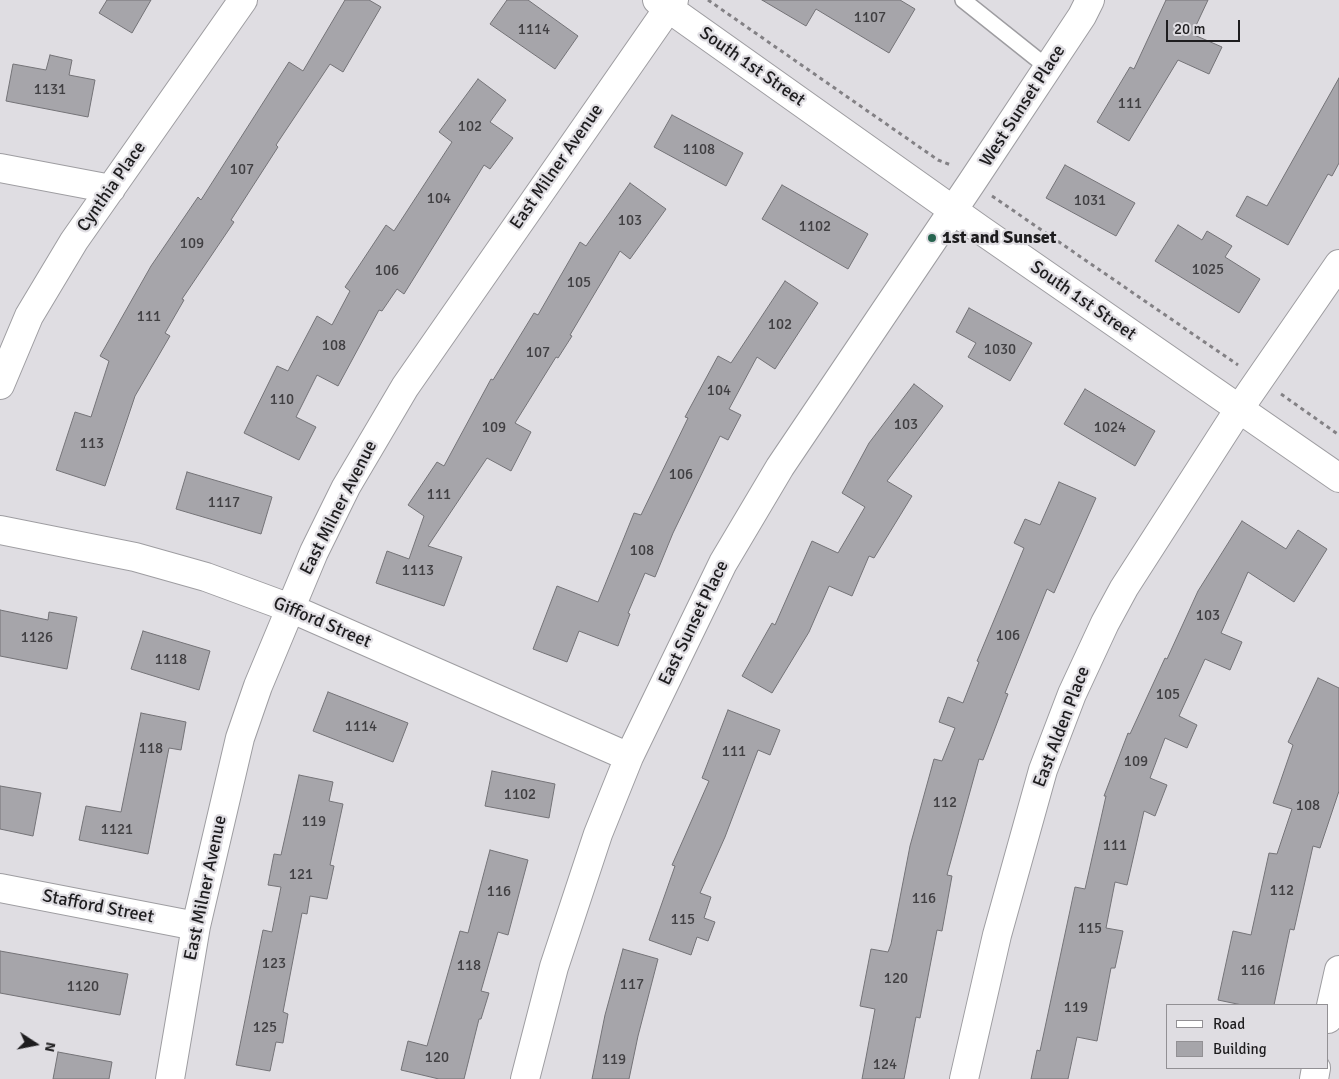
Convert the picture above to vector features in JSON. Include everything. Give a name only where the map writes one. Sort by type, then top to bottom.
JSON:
[{"type":"street","name":"Cynthia Place","points":[[0,385],[29,316],[43,291],[111,189],[244,0]]},
{"type":"street","name":"West Sunset Place","points":[[952,209],[972,182],[1090,0]]},
{"type":"street","name":"South 1st Street","points":[[666,2],[952,209],[1339,478]]},
{"type":"street","name":"East Milner Avenue","points":[[170,1079],[196,926],[240,738],[258,686],[314,552],[346,487],[405,387],[666,2]]},
{"type":"street","points":[[0,168],[111,189]]},
{"type":"street","name":"East Sunset Place","points":[[525,1079],[554,967],[598,834],[629,757],[687,634],[727,555],[780,467],[952,209]]},
{"type":"street","name":"East Alden Place","points":[[964,1079],[997,935],[1043,770],[1072,694],[1105,623],[1124,588],[1239,409],[1339,264]]},
{"type":"street","name":"Gifford Street","points":[[0,530],[144,560],[206,577],[290,608],[629,757]]},
{"type":"street","name":"Stafford Street","points":[[0,888],[196,926]]},
{"type":"street","points":[[1329,1014],[1339,970]]},
{"type":"lane","points":[[963,0],[1047,67]]},
{"type":"path","points":[[708,0],[938,160],[950,163],[958,172],[972,182],[1211,347],[1261,377],[1291,403],[1339,435]]},
{"type":"building","points":[[107,0],[151,0],[132,33],[99,13]]},
{"type":"building","points":[[345,0],[369,0],[381,7],[343,72],[330,64],[276,145],[278,147],[231,220],[234,222],[182,299],[184,300],[165,333],[170,336],[135,396],[105,486],[56,470],[75,412],[91,417],[109,361],[100,356],[151,266],[198,197],[201,200],[289,62],[303,71]]},
{"type":"building","points":[[507,0],[528,0],[578,36],[555,69],[490,24]]},
{"type":"building","points":[[762,0],[900,0],[915,9],[889,53],[816,9],[806,26]]},
{"type":"building","points":[[1166,0],[1208,0],[1192,34],[1222,47],[1209,74],[1178,60],[1129,141],[1097,122],[1130,67],[1134,69]]},
{"type":"building","points":[[50,55],[72,60],[69,75],[95,80],[88,117],[6,101],[13,64],[46,70]]},
{"type":"building","points":[[1339,78],[1339,163],[1332,176],[1328,174],[1288,245],[1236,216],[1247,196],[1267,206]]},
{"type":"building","points":[[478,79],[506,100],[490,122],[513,138],[490,169],[484,165],[404,294],[397,289],[382,311],[379,310],[338,386],[317,375],[296,417],[316,427],[299,460],[244,433],[277,366],[288,371],[317,316],[332,325],[350,291],[345,287],[386,225],[394,231],[452,142],[439,132]]},
{"type":"building","points":[[672,115],[743,153],[726,186],[654,147]]},
{"type":"building","points":[[1065,165],[1135,203],[1116,236],[1046,198]]},
{"type":"building","points":[[630,183],[666,209],[630,259],[620,251],[570,335],[572,336],[558,358],[556,357],[515,423],[531,432],[511,471],[487,458],[428,546],[462,557],[444,606],[376,583],[387,551],[409,559],[424,516],[408,505],[437,462],[444,466],[491,379],[493,380],[534,313],[538,315],[580,242],[586,246]]},
{"type":"building","points":[[782,185],[868,234],[848,269],[762,219]]},
{"type":"building","points":[[1178,225],[1202,240],[1207,231],[1232,246],[1225,257],[1260,279],[1239,313],[1155,261]]},
{"type":"building","points":[[785,281],[818,303],[775,369],[757,357],[729,409],[741,415],[728,440],[720,436],[673,533],[655,577],[645,573],[628,613],[630,614],[618,646],[579,631],[567,662],[533,649],[557,586],[598,602],[634,513],[641,515],[688,418],[685,417],[718,356],[731,363]]},
{"type":"building","points":[[969,308],[1032,343],[1010,381],[968,357],[976,343],[956,332]]},
{"type":"building","points":[[914,384],[943,406],[887,481],[912,496],[874,558],[869,556],[852,596],[829,586],[809,632],[772,693],[742,676],[772,623],[775,625],[812,541],[838,553],[865,507],[842,493],[869,443]]},
{"type":"building","points":[[1085,389],[1155,431],[1135,466],[1064,424]]},
{"type":"building","points":[[187,472],[272,497],[261,534],[176,509]]},
{"type":"building","points":[[1059,482],[1096,498],[1054,593],[1047,589],[1005,693],[1008,694],[983,760],[979,759],[947,875],[952,876],[942,931],[937,930],[920,1018],[916,1017],[904,1079],[862,1079],[875,1009],[860,1006],[871,949],[888,952],[891,944],[910,846],[934,759],[942,761],[955,728],[939,722],[948,697],[963,703],[979,662],[977,661],[1024,548],[1014,543],[1025,519],[1040,525]]},
{"type":"building","points":[[1242,521],[1286,549],[1298,530],[1327,549],[1294,602],[1248,572],[1221,633],[1242,642],[1230,670],[1205,659],[1179,716],[1197,725],[1187,748],[1165,738],[1150,778],[1167,785],[1155,816],[1144,811],[1127,885],[1115,882],[1106,928],[1123,931],[1115,968],[1111,968],[1097,1041],[1077,1037],[1068,1079],[1031,1079],[1037,1050],[1040,1051],[1075,887],[1085,889],[1106,796],[1104,796],[1128,733],[1130,734],[1165,658],[1167,659],[1198,591]]},
{"type":"building","points":[[0,610],[48,620],[49,612],[77,617],[67,669],[0,656]]},
{"type":"building","points":[[143,631],[210,651],[199,690],[131,669]]},
{"type":"building","points":[[1318,678],[1339,688],[1339,791],[1320,848],[1313,846],[1294,930],[1290,929],[1274,1004],[1237,1004],[1218,1000],[1233,931],[1251,935],[1269,853],[1277,854],[1292,809],[1273,803],[1293,745],[1288,742]]},
{"type":"building","points":[[328,692],[408,723],[393,762],[313,731]]},
{"type":"building","points":[[728,710],[780,730],[770,755],[758,750],[725,837],[700,893],[711,897],[704,918],[715,922],[708,941],[697,937],[691,955],[649,940],[675,866],[672,865],[709,781],[702,778]]},
{"type":"building","points":[[141,713],[186,722],[181,750],[169,748],[148,854],[79,840],[86,806],[121,812]]},
{"type":"building","points":[[492,771],[555,784],[549,818],[485,806]]},
{"type":"building","points":[[299,775],[333,782],[329,801],[343,804],[330,865],[334,866],[327,899],[310,896],[307,914],[302,913],[283,1012],[288,1014],[283,1043],[276,1042],[270,1071],[236,1065],[263,930],[272,932],[281,887],[268,885],[274,854],[281,855]]},
{"type":"building","points":[[0,786],[41,793],[33,836],[0,829]]},
{"type":"building","points":[[490,850],[528,860],[508,935],[498,932],[481,991],[489,993],[481,1019],[479,1019],[464,1079],[439,1079],[401,1070],[408,1041],[427,1046],[460,931],[468,933]]},
{"type":"building","points":[[623,949],[658,959],[629,1079],[592,1079],[605,1015]]},
{"type":"building","points":[[0,951],[128,974],[120,1015],[0,993]]},
{"type":"building","points":[[58,1052],[112,1062],[109,1079],[53,1079]]},
{"type":"place","name":"1st and Sunset","points":[[932,238]]}]
